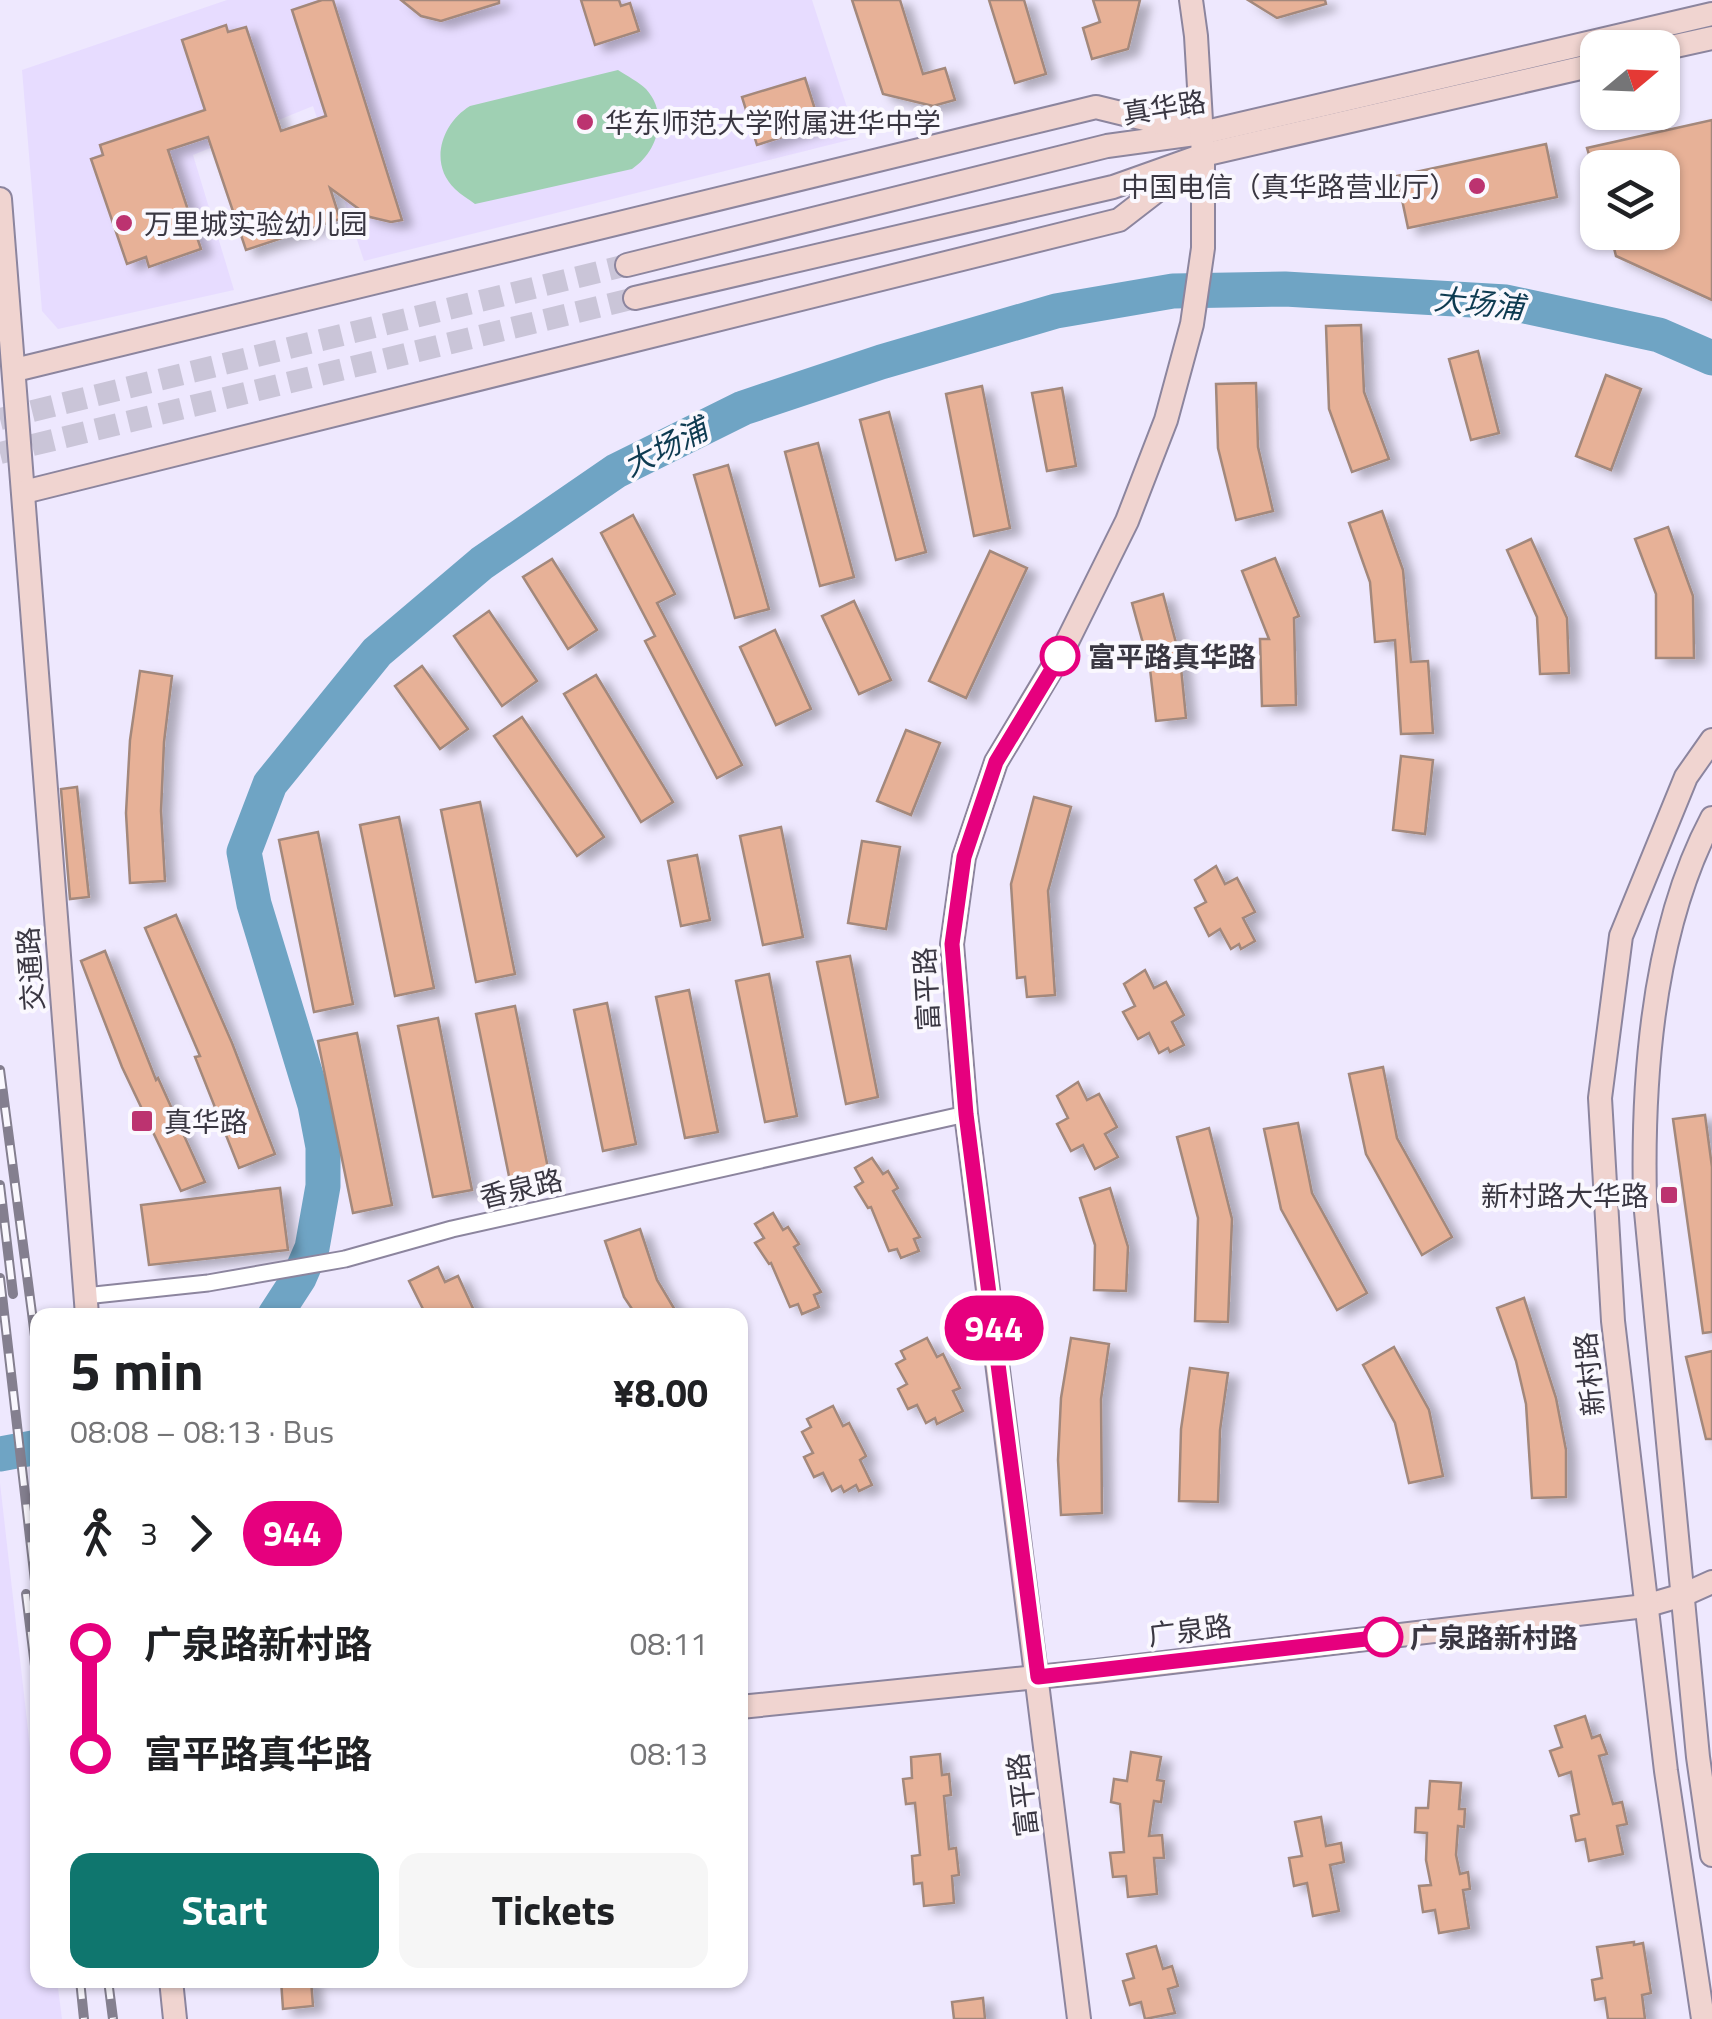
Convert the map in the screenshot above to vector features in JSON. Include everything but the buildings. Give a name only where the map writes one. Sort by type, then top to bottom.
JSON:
[{"type":"main road","name":"富平路","points":[[1079,2019],[966,1114],[952,944],[964,857],[996,762],[1063,650],[1126,521],[1166,420],[1192,324],[1203,248],[1202,144],[1190,0]]},
{"type":"main road","name":"真华路","points":[[635,298],[1112,187],[1202,144],[1712,14]]},
{"type":"main road","points":[[1680,45],[1712,38]]},
{"type":"main road","name":"真华路","points":[[627,265],[1106,146],[1202,144],[1580,68]]},
{"type":"main road","points":[[14,370],[1096,107],[1202,144],[1120,220],[24,492]]},
{"type":"main road","name":"交通路","points":[[0,199],[86,1305]]},
{"type":"main road","name":"新村路","points":[[1703,2019],[1666,1771],[1613,1322],[1600,1098],[1621,936],[1686,778],[1712,740]]},
{"type":"main road","points":[[1712,818],[1694,852],[1654,996],[1644,1145],[1698,1757],[1712,1855]]},
{"type":"main road","name":"广泉路","points":[[748,1705],[1038,1677],[1646,1606],[1712,1582]]},
{"type":"main road","points":[[172,1988],[175,2019]]},
{"type":"street","name":"香泉路","points":[[86,1305],[320,1264],[452,1229],[966,1114]]},
{"type":"shaded area","name":"华东师范大学附属进华中学","points":[[227,0],[812,0],[857,138],[364,261],[313,106],[193,155],[234,290],[58,329],[42,311],[22,70]]},
{"type":"shaded area","points":[[0,1483],[30,1747],[30,1988],[58,1988],[62,2019],[0,2019]]},
{"type":"green space","points":[[618,70],[646,89],[659,121],[654,143],[632,169],[475,204],[447,179],[440,156],[442,144],[452,122],[470,106]]},
{"type":"waterway","name":"大场浦","points":[[280,1308],[312,1248],[323,1186],[323,1147],[315,1105],[254,904],[244,852],[270,784],[377,652],[482,563],[616,471],[743,408],[881,362],[1056,311],[1173,291],[1285,289],[1506,302],[1659,335],[1712,358]]},
{"type":"waterway","name":"大场浦","points":[[0,1454],[30,1448]]},
{"type":"tunnel","points":[[0,419],[627,265]]},
{"type":"tunnel","points":[[0,453],[635,298]]},
{"type":"railway","points":[[0,1070],[31,1308]]},
{"type":"railway","points":[[0,1185],[13,1294]]},
{"type":"railway","points":[[0,1278],[30,1538]]},
{"type":"railway","points":[[26,1594],[30,1626]]},
{"type":"railway","points":[[81,1988],[84,2019]]},
{"type":"railway","points":[[109,1988],[113,2019]]},
{"type":"bus line","name":"944","points":[[1060,656],[996,762],[964,857],[952,944],[966,1114],[1038,1677],[1383,1637]]},
{"type":"place","name":"华东师范大学附属进华中学","points":[[585,122]]},
{"type":"place","name":"中国电信（真华路营业厅）","points":[[1477,186]]},
{"type":"place","name":"万里城实验幼儿园","points":[[124,223]]},
{"type":"place","name":"富平路真华路","points":[[1060,656]]},
{"type":"place","name":"真华路","points":[[142,1121]]},
{"type":"place","name":"新村路大华路","points":[[1669,1195]]},
{"type":"place","name":"广泉路新村路","points":[[1383,1637]]}]
